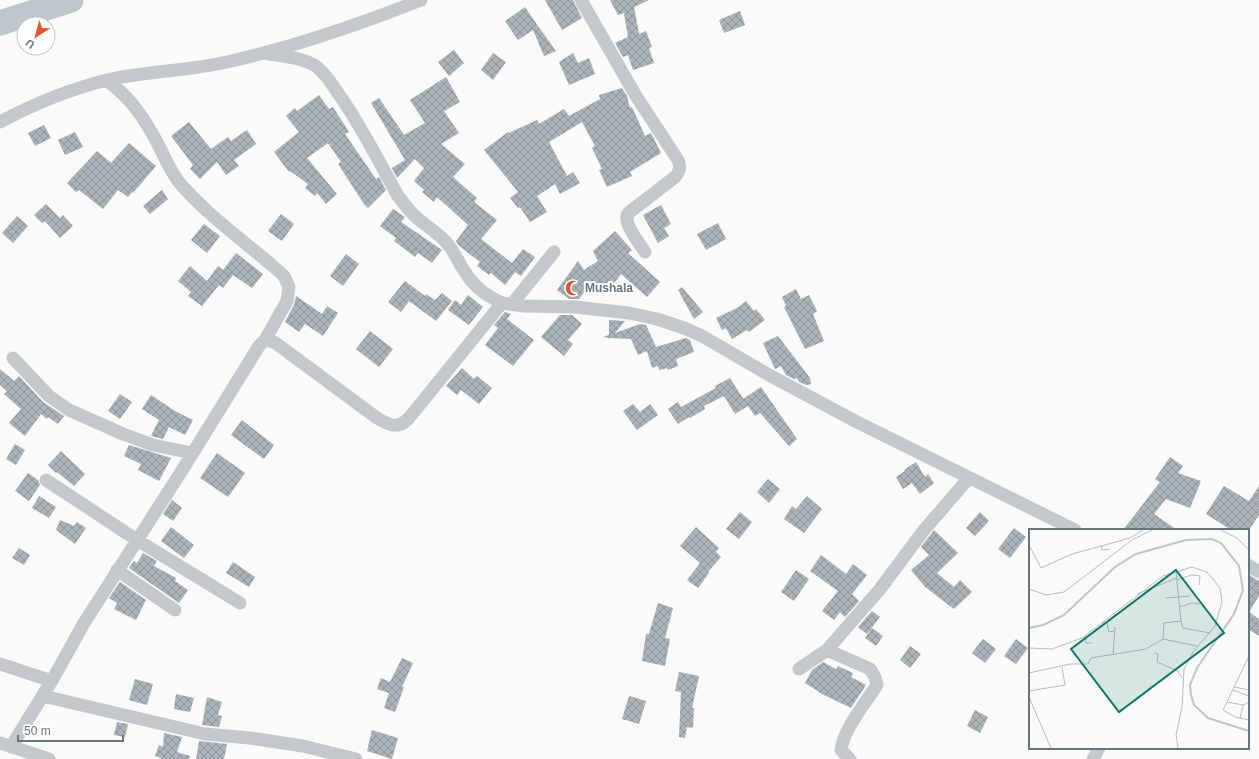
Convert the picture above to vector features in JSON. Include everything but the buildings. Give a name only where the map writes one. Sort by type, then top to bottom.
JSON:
[{"type":"street","points":[[0,122],[31,106],[107,80],[225,62],[262,53],[347,28],[421,0]]},
{"type":"street","points":[[581,0],[636,96],[680,165],[680,170],[675,177],[627,215],[626,218],[629,225],[645,252]]},
{"type":"street","points":[[262,53],[275,54],[316,66],[326,77],[358,124],[405,206],[416,217],[437,232],[452,248],[463,269],[473,283],[491,298],[524,306],[575,308],[630,313],[657,319],[684,328],[702,336],[832,409],[1073,529]]},
{"type":"street","points":[[49,759],[6,745],[43,696],[84,623],[258,346],[265,340],[287,301],[289,287],[284,276],[198,203],[177,180],[141,114],[126,95],[107,80]]},
{"type":"street","points":[[265,340],[274,342],[377,418],[394,426],[400,425],[405,423],[507,303],[554,252]]},
{"type":"street","points":[[13,358],[49,396],[69,410],[123,434],[153,445],[192,453]]},
{"type":"street","points":[[799,669],[827,650],[880,589],[924,530],[969,478]]},
{"type":"street","points":[[46,480],[137,540],[240,603]]},
{"type":"street","points":[[1249,566],[1259,572]]},
{"type":"street","points":[[118,570],[175,610]]},
{"type":"street","points":[[827,650],[870,670],[878,685],[850,726],[842,741],[841,750],[850,759]]},
{"type":"street","points":[[0,664],[52,681]]},
{"type":"street","points":[[43,696],[205,734],[250,738],[304,746],[356,759]]},
{"type":"street","points":[[1093,759],[1098,749]]},
{"type":"waterway","points":[[0,23],[71,0]]},
{"type":"place","name":"Mushala","points":[[573,288]]}]
